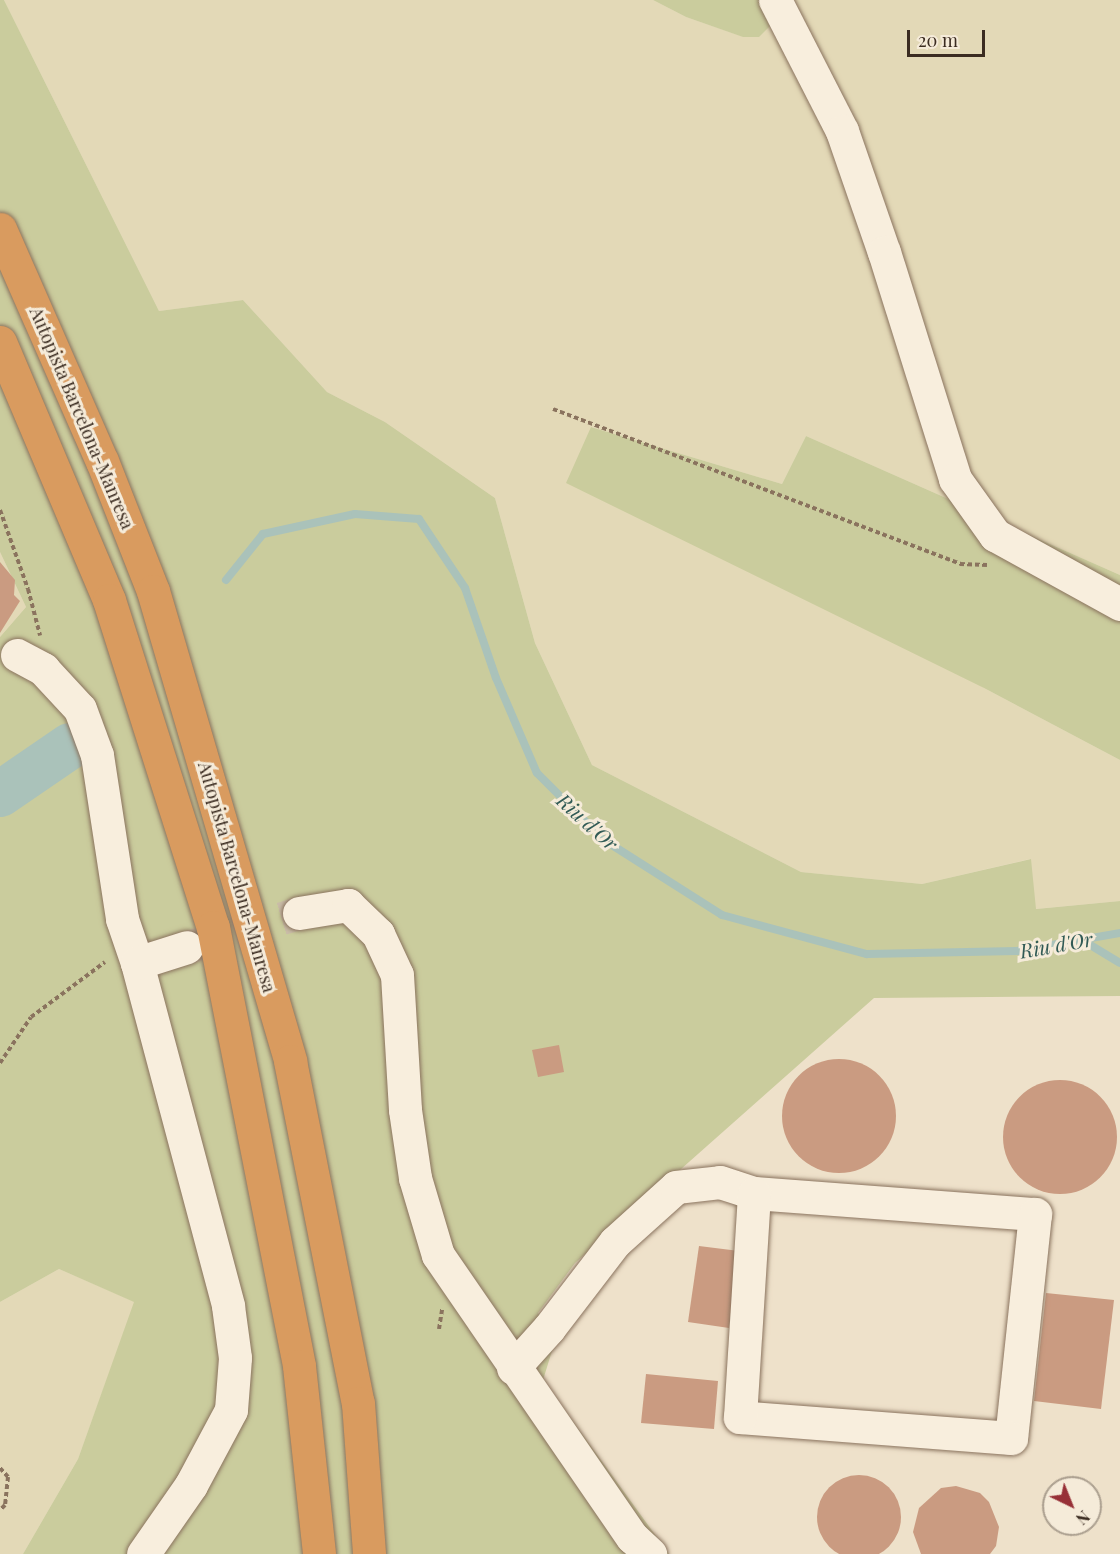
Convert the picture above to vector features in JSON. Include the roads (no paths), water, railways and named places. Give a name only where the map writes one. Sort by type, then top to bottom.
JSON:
[{"type":"highway","name":"Autopista Barcelona-Manresa","points":[[0,229],[102,461],[153,591],[290,1061],[358,1403],[369,1554]]},
{"type":"highway","name":"Autopista Barcelona-Manresa","points":[[0,342],[110,600],[213,927],[299,1366],[319,1554]]},
{"type":"street","points":[[775,0],[842,131],[884,252],[955,479],[995,535],[1120,604]]},
{"type":"street","points":[[30,662],[80,709],[97,755],[122,919],[135,955],[228,1306],[235,1358],[231,1410],[191,1485],[143,1554]]},
{"type":"street","points":[[299,914],[348,905],[378,934],[397,975],[405,1110],[415,1178],[438,1255],[513,1368],[632,1537],[650,1554]]},
{"type":"street","points":[[135,955],[187,947]]},
{"type":"street","points":[[513,1368],[549,1328],[615,1242],[676,1187],[720,1182],[753,1194],[1035,1214],[1011,1438],[740,1417],[753,1194]]},
{"type":"waterway","name":"Riu d'Or","points":[[226,580],[263,534],[355,514],[419,519],[465,588],[496,678],[537,773],[604,840],[722,915],[867,954],[1017,951],[1120,933]]},
{"type":"waterway","name":"Riu d'Or","points":[[0,794],[70,746]]},
{"type":"waterway","points":[[1082,940],[1120,963]]},
{"type":"tunnel","points":[[188,947],[299,913]]}]
